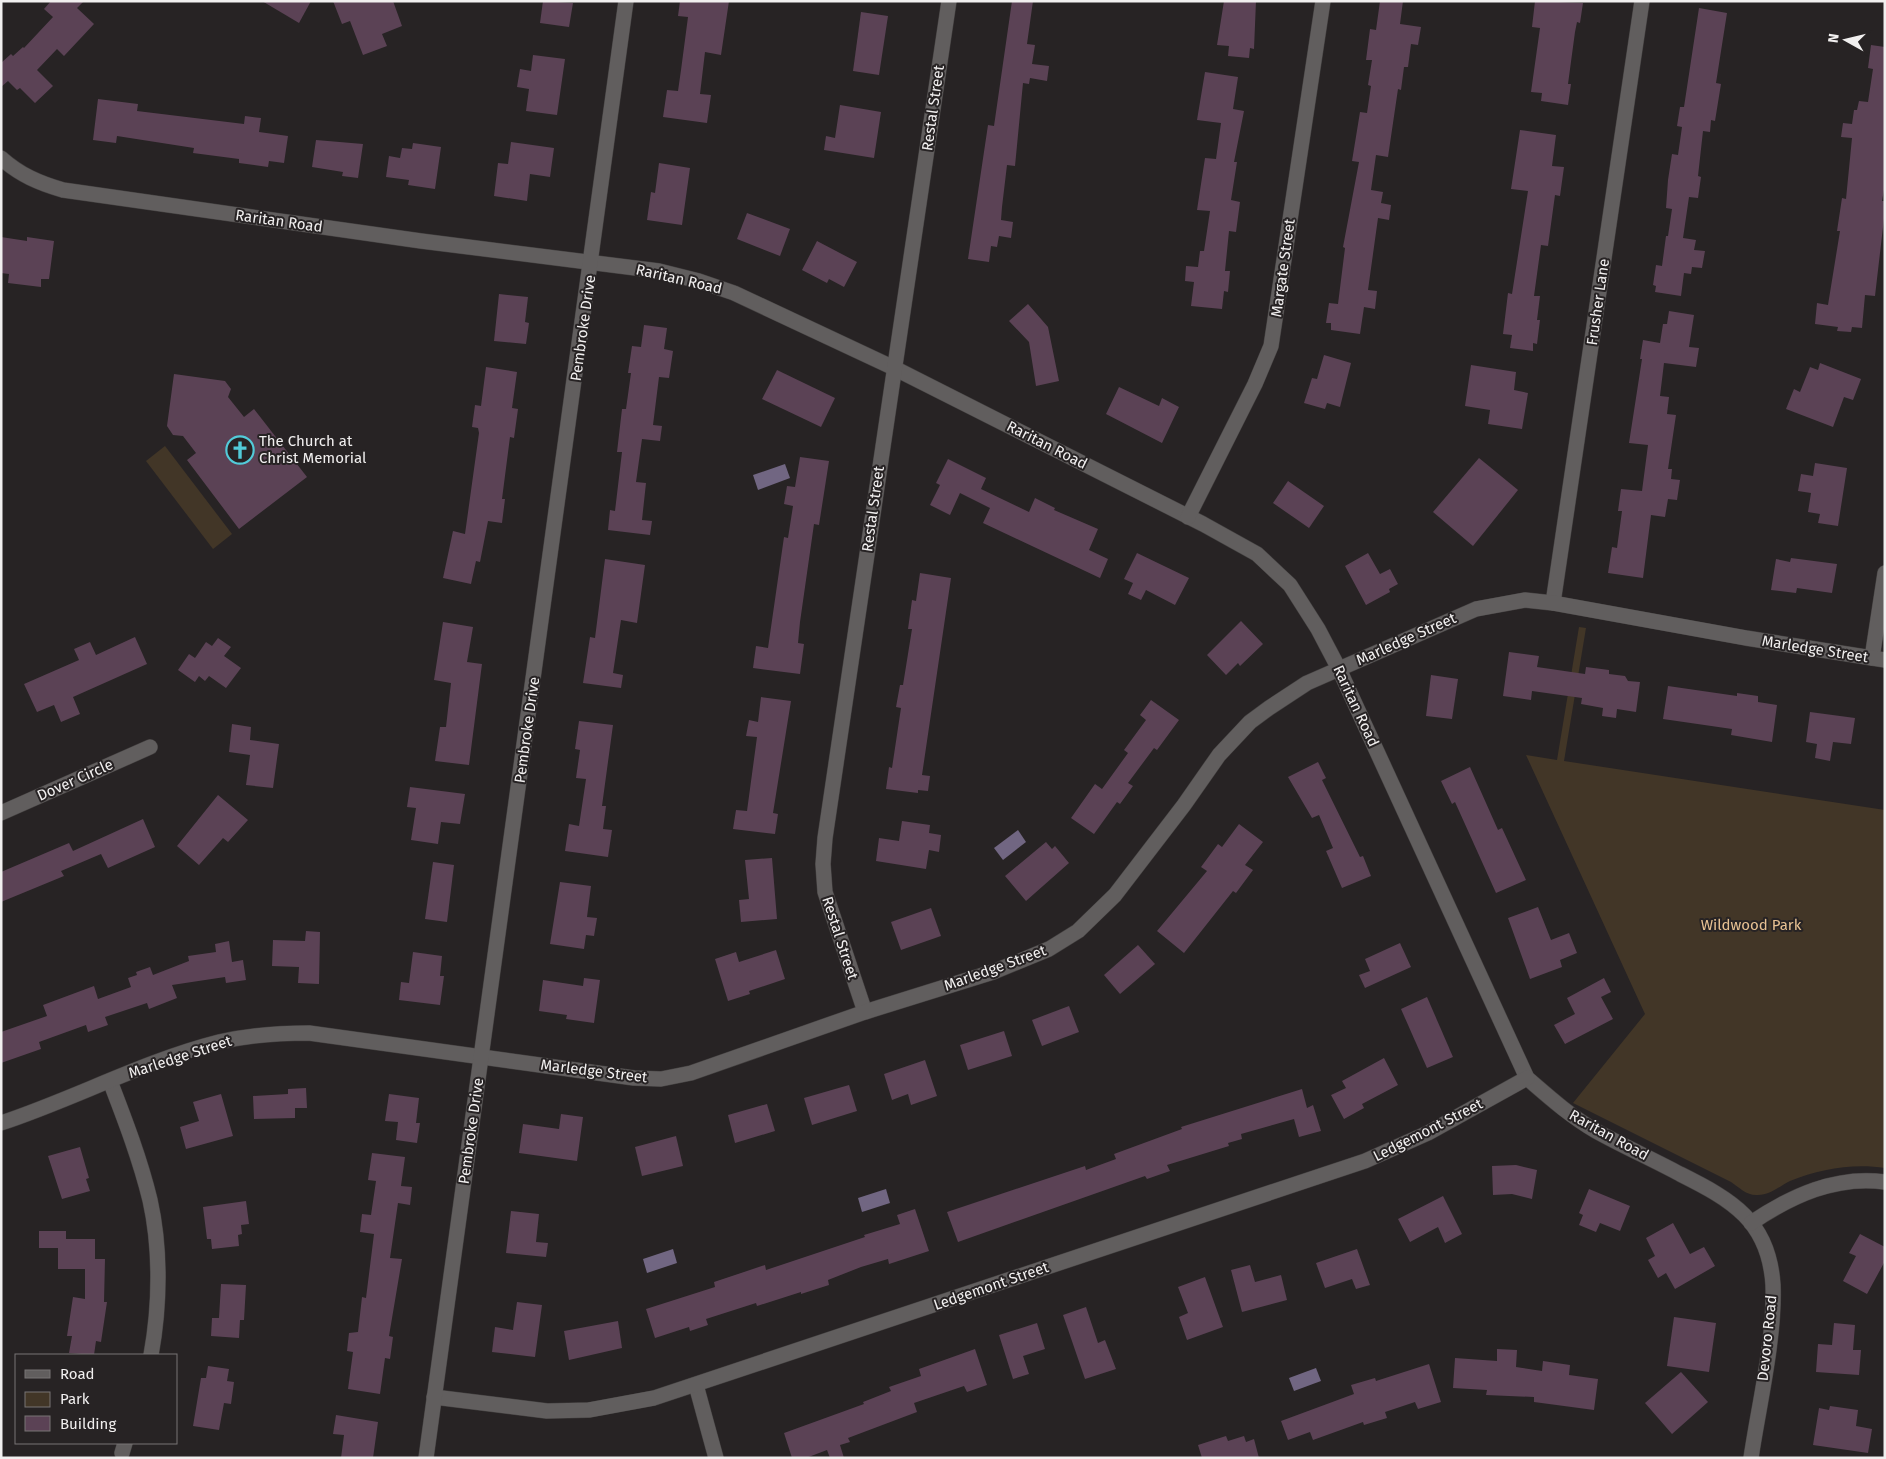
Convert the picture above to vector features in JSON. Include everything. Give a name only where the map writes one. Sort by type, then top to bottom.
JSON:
[{"type":"street","name":"Pembroke Drive","points":[[426,1458],[592,262],[626,1]]},
{"type":"street","name":"Restal Street","points":[[865,1012],[825,892],[823,864],[949,1]]},
{"type":"street","name":"Margate Street","points":[[1188,517],[1255,384],[1271,346],[1323,1]]},
{"type":"street","name":"Frusher Lane","points":[[1553,603],[1642,1]]},
{"type":"street","name":"Raritan Road","points":[[1,158],[13,168],[37,182],[63,190],[421,241],[592,262],[659,272],[699,281],[734,293],[894,368],[1257,554],[1290,585],[1318,629],[1339,669],[1527,1078],[1558,1106],[1587,1125],[1712,1190],[1733,1203],[1751,1223]]},
{"type":"street","points":[[1878,659],[1885,573]]},
{"type":"street","name":"Marledge Street","points":[[1,1123],[138,1069],[218,1042],[276,1033],[310,1033],[634,1078],[661,1079],[691,1073],[865,1012],[993,972],[1049,949],[1078,931],[1115,896],[1219,755],[1250,722],[1307,683],[1476,609],[1525,600],[1553,603],[1746,638],[1878,659]]},
{"type":"street","name":"Dover Circle","points":[[1,813],[150,747]]},
{"type":"street","name":"Ledgemont Street","points":[[434,1397],[548,1411],[589,1410],[654,1398],[1365,1161],[1428,1133],[1527,1078]]},
{"type":"street","points":[[110,1081],[141,1166],[150,1202],[157,1269],[157,1304],[151,1354]]},
{"type":"street","points":[[1751,1223],[1775,1207],[1803,1193],[1855,1181],[1885,1182]]},
{"type":"street","name":"Devoro Road","points":[[1751,1223],[1765,1245],[1773,1286],[1771,1328],[1751,1458]]},
{"type":"street","points":[[696,1385],[708,1423],[716,1458]]},
{"type":"green space","points":[[165,446],[232,534],[213,549],[146,461]]},
{"type":"green space","name":"Wildwood Park","points":[[1579,627],[1586,628],[1564,761],[1885,810],[1885,1168],[1861,1166],[1825,1170],[1790,1181],[1767,1194],[1750,1194],[1731,1182],[1573,1103],[1645,1014],[1526,755],[1557,760]]},
{"type":"shaded area","points":[[785,464],[790,478],[758,490],[753,475]]},
{"type":"shaded area","points":[[1018,830],[1026,842],[1003,860],[994,848]]},
{"type":"shaded area","points":[[886,1189],[890,1203],[862,1212],[858,1198]]},
{"type":"shaded area","points":[[673,1249],[677,1263],[647,1273],[643,1259]]},
{"type":"shaded area","points":[[1316,1368],[1321,1381],[1294,1391],[1289,1378]]},
{"type":"building","points":[[51,1],[84,1],[77,8],[94,24],[64,56],[57,49],[37,70],[53,86],[35,103],[20,88],[17,90],[8,81],[1,87],[1,63],[11,54],[13,56],[24,48],[53,17],[44,9]]},
{"type":"building","points":[[262,1],[311,1],[299,23]]},
{"type":"building","points":[[333,1],[393,1],[402,26],[382,34],[387,46],[363,55],[350,21],[342,24]]},
{"type":"building","points":[[543,1],[573,3],[569,27],[540,23]]},
{"type":"building","points":[[680,1],[729,1],[721,55],[705,52],[700,94],[711,95],[707,123],[663,117],[667,90],[678,91],[688,17],[678,16]]},
{"type":"building","points":[[1012,1],[1033,1],[1027,44],[1035,45],[1032,64],[1049,66],[1047,81],[1030,78],[1029,84],[1023,83],[1015,166],[1007,165],[1002,207],[1001,220],[1013,222],[1011,238],[999,236],[997,247],[991,246],[989,262],[968,259],[988,125],[994,126]]},
{"type":"building","points":[[1224,1],[1256,1],[1254,49],[1250,48],[1249,58],[1228,56],[1229,46],[1217,45]]},
{"type":"building","points":[[1380,1],[1403,1],[1400,24],[1421,27],[1418,45],[1411,44],[1408,67],[1404,67],[1401,90],[1398,89],[1388,157],[1376,155],[1371,190],[1383,192],[1381,203],[1391,205],[1389,220],[1378,218],[1368,290],[1377,291],[1375,309],[1364,307],[1360,334],[1331,330],[1331,323],[1326,323],[1329,303],[1338,304],[1345,248],[1343,247],[1359,162],[1352,161],[1360,112],[1367,113],[1371,86],[1368,85],[1372,60],[1366,60],[1370,29],[1376,30]]},
{"type":"building","points":[[1535,1],[1583,3],[1580,23],[1577,22],[1575,32],[1568,84],[1571,84],[1568,105],[1541,101],[1542,93],[1531,92],[1540,28],[1532,27]]},
{"type":"building","points":[[1699,8],[1727,13],[1716,83],[1721,84],[1715,121],[1711,120],[1710,132],[1703,131],[1698,176],[1701,177],[1698,198],[1689,197],[1683,238],[1696,240],[1694,250],[1705,251],[1702,268],[1692,267],[1691,274],[1684,273],[1681,296],[1655,292],[1656,286],[1653,285],[1656,265],[1662,266],[1666,236],[1668,236],[1672,209],[1666,208],[1668,180],[1672,154],[1678,155],[1682,127],[1677,126],[1680,107],[1684,107]]},
{"type":"building","points":[[861,12],[888,16],[879,75],[853,71]]},
{"type":"building","points":[[1871,45],[1885,47],[1885,184],[1882,201],[1885,201],[1885,210],[1875,296],[1865,295],[1862,328],[1852,327],[1851,332],[1837,331],[1838,327],[1815,324],[1817,303],[1828,305],[1840,231],[1837,231],[1842,198],[1846,199],[1852,138],[1841,137],[1843,123],[1852,124],[1854,110],[1857,110],[1859,101],[1868,102],[1873,69],[1868,68]]},
{"type":"building","points":[[533,55],[565,59],[557,115],[526,111],[529,89],[517,87],[520,69],[531,71]]},
{"type":"building","points":[[1205,72],[1238,77],[1233,109],[1244,111],[1234,162],[1237,162],[1231,200],[1240,202],[1236,232],[1229,231],[1225,271],[1230,271],[1228,292],[1224,291],[1222,309],[1191,306],[1194,282],[1185,281],[1186,266],[1198,267],[1200,251],[1204,251],[1210,211],[1197,210],[1205,158],[1216,159],[1221,123],[1197,120]]},
{"type":"building","points":[[98,99],[138,104],[137,111],[244,124],[245,116],[261,118],[259,132],[288,136],[284,163],[269,161],[268,167],[239,163],[239,159],[193,153],[194,148],[117,136],[116,143],[93,140]]},
{"type":"building","points":[[840,105],[881,112],[874,158],[824,150],[826,136],[835,138]]},
{"type":"building","points":[[1520,130],[1556,135],[1552,166],[1564,167],[1560,196],[1555,195],[1548,246],[1541,245],[1534,296],[1540,296],[1537,320],[1540,320],[1537,344],[1533,343],[1533,351],[1510,348],[1512,335],[1503,334],[1508,293],[1512,294],[1528,191],[1511,189]]},
{"type":"building","points":[[316,140],[363,144],[358,178],[342,176],[343,172],[312,167]]},
{"type":"building","points":[[511,142],[554,148],[550,177],[530,174],[527,201],[494,196],[498,163],[508,164]]},
{"type":"building","points":[[413,143],[441,147],[435,189],[408,185],[409,180],[386,177],[389,156],[400,158],[402,148],[412,149]]},
{"type":"building","points":[[659,163],[690,168],[682,225],[647,220],[651,192],[655,193]]},
{"type":"building","points":[[747,213],[790,229],[780,256],[737,239]]},
{"type":"building","points":[[1,237],[27,241],[27,237],[54,241],[49,279],[41,279],[41,287],[8,283],[9,274],[1,273]]},
{"type":"building","points":[[817,241],[857,262],[844,287],[829,279],[827,283],[802,270]]},
{"type":"building","points":[[499,294],[528,297],[525,322],[529,323],[526,344],[494,341]]},
{"type":"building","points":[[1028,304],[1048,327],[1059,381],[1036,386],[1029,342],[1009,321]]},
{"type":"building","points":[[1669,311],[1694,315],[1689,347],[1699,348],[1696,367],[1664,363],[1660,396],[1669,397],[1667,414],[1676,415],[1668,469],[1672,469],[1671,479],[1680,480],[1677,500],[1668,499],[1665,517],[1651,515],[1643,578],[1608,573],[1612,547],[1617,548],[1622,511],[1618,511],[1621,489],[1642,491],[1648,445],[1629,443],[1642,359],[1640,359],[1643,340],[1660,343],[1663,324],[1667,324]]},
{"type":"building","points":[[644,325],[667,328],[664,349],[673,351],[669,378],[659,377],[653,425],[662,426],[660,441],[642,439],[636,482],[646,483],[642,520],[652,521],[650,535],[608,530],[610,510],[615,511],[622,452],[617,452],[622,409],[626,409],[631,373],[628,373],[632,346],[641,347]]},
{"type":"building","points":[[1324,355],[1351,363],[1340,407],[1327,403],[1325,409],[1304,403],[1312,378],[1317,379]]},
{"type":"building","points":[[1820,363],[1861,379],[1853,400],[1844,397],[1833,427],[1786,409],[1794,389],[1800,392],[1810,367],[1818,370]]},
{"type":"building","points":[[1471,365],[1516,372],[1514,390],[1528,393],[1522,429],[1488,424],[1490,410],[1465,406]]},
{"type":"building","points":[[486,367],[517,372],[512,408],[518,409],[514,438],[510,437],[502,499],[505,499],[502,523],[488,521],[480,562],[476,561],[471,584],[443,578],[453,531],[465,534],[479,433],[478,428],[472,427],[475,405],[481,406]]},
{"type":"building","points":[[777,370],[835,398],[821,427],[762,399]]},
{"type":"building","name":"The Church at Christ Memorial","points":[[174,374],[225,381],[231,389],[228,397],[244,417],[254,409],[307,477],[239,529],[187,460],[196,453],[183,436],[173,435],[167,426]]},
{"type":"building","points":[[1119,387],[1159,406],[1162,398],[1179,407],[1162,443],[1106,414]]},
{"type":"building","points":[[800,457],[829,461],[819,525],[814,524],[800,622],[798,643],[804,644],[800,674],[753,668],[756,646],[768,648],[784,537],[788,538],[793,506],[784,504],[787,486],[795,487]]},
{"type":"building","points":[[1479,458],[1518,490],[1473,546],[1433,512]]},
{"type":"building","points":[[948,459],[986,478],[981,489],[1029,512],[1035,498],[1055,508],[1054,510],[1098,529],[1089,550],[1108,559],[1100,578],[983,523],[990,508],[960,493],[950,515],[930,505],[940,485],[936,483]]},
{"type":"building","points":[[1815,463],[1847,468],[1838,526],[1818,523],[1820,514],[1808,512],[1811,493],[1798,491],[1801,474],[1813,476]]},
{"type":"building","points":[[1288,481],[1324,506],[1309,528],[1273,503]]},
{"type":"building","points":[[1137,553],[1189,578],[1175,605],[1146,590],[1141,600],[1128,594],[1133,583],[1124,579]]},
{"type":"building","points":[[1368,553],[1380,574],[1390,569],[1398,584],[1389,589],[1390,592],[1366,605],[1345,566]]},
{"type":"building","points":[[1791,558],[1837,564],[1832,593],[1797,588],[1796,593],[1771,590],[1776,559],[1790,562]]},
{"type":"building","points":[[605,559],[645,565],[637,623],[621,620],[613,673],[623,675],[621,688],[583,683],[590,637],[595,638]]},
{"type":"building","points":[[920,573],[951,578],[922,775],[930,776],[928,791],[918,790],[918,793],[886,789],[889,767],[892,768],[901,708],[896,707],[900,685],[903,685],[912,629],[908,629],[912,600],[916,601]]},
{"type":"building","points":[[1241,621],[1263,644],[1240,666],[1238,663],[1226,675],[1207,655]]},
{"type":"building","points":[[443,622],[473,627],[467,662],[482,664],[469,765],[435,761],[440,727],[446,727],[451,683],[434,680]]},
{"type":"building","points":[[135,637],[147,664],[73,697],[80,714],[61,722],[54,705],[37,712],[24,684],[79,660],[74,649],[90,642],[96,655]]},
{"type":"building","points":[[218,638],[231,647],[224,656],[241,668],[226,688],[209,676],[205,681],[199,676],[195,682],[178,670],[189,654],[195,658],[206,642],[212,646]]},
{"type":"building","points":[[1509,652],[1539,656],[1537,667],[1585,674],[1586,667],[1609,670],[1609,674],[1625,676],[1628,681],[1640,682],[1636,712],[1617,709],[1616,718],[1602,716],[1603,708],[1581,704],[1582,698],[1532,691],[1531,700],[1503,696]]},
{"type":"building","points":[[1431,675],[1458,679],[1452,719],[1426,716]]},
{"type":"building","points":[[1668,686],[1737,696],[1737,693],[1758,696],[1758,702],[1777,705],[1772,742],[1731,735],[1732,729],[1663,719]]},
{"type":"building","points":[[761,697],[791,701],[773,813],[778,814],[775,834],[733,829],[736,810],[747,811],[757,737],[746,736],[749,720],[758,722]]},
{"type":"building","points":[[1151,700],[1179,720],[1157,750],[1154,748],[1128,783],[1133,786],[1120,804],[1117,802],[1094,834],[1071,818],[1095,784],[1102,789],[1128,753],[1124,750],[1146,720],[1140,715]]},
{"type":"building","points":[[1810,712],[1855,718],[1851,744],[1833,742],[1830,761],[1815,758],[1817,744],[1806,742]]},
{"type":"building","points":[[579,721],[613,725],[602,806],[606,806],[603,829],[612,830],[608,857],[565,851],[569,824],[579,826],[586,779],[576,778],[580,750],[575,749]]},
{"type":"building","points":[[232,724],[251,727],[250,740],[279,744],[273,788],[246,785],[250,755],[229,752]]},
{"type":"building","points":[[1318,762],[1326,778],[1322,780],[1360,857],[1363,856],[1371,876],[1342,888],[1326,851],[1333,848],[1319,815],[1312,818],[1288,777]]},
{"type":"building","points":[[1470,767],[1498,830],[1502,828],[1526,880],[1496,893],[1455,802],[1452,804],[1441,781]]},
{"type":"building","points":[[410,787],[465,794],[460,824],[441,822],[438,844],[411,840],[416,808],[407,807]]},
{"type":"building","points":[[218,795],[248,820],[228,842],[223,838],[199,865],[177,846]]},
{"type":"building","points":[[143,819],[155,847],[108,868],[101,854],[61,871],[64,876],[1,902],[1,872],[69,843],[73,851]]},
{"type":"building","points":[[902,821],[930,825],[929,833],[941,835],[939,852],[929,850],[926,869],[876,861],[879,838],[899,841]]},
{"type":"building","points":[[1239,824],[1263,842],[1245,865],[1253,870],[1236,893],[1233,891],[1184,953],[1157,931],[1207,871],[1201,867],[1218,844],[1222,847]]},
{"type":"building","points":[[1046,842],[1052,849],[1055,846],[1069,863],[1026,901],[1005,876]]},
{"type":"building","points":[[772,858],[777,919],[741,922],[739,900],[749,899],[745,860]]},
{"type":"building","points":[[433,862],[454,865],[447,922],[425,919]]},
{"type":"building","points":[[560,882],[591,886],[587,917],[597,918],[594,936],[586,935],[584,949],[550,944]]},
{"type":"building","points":[[1538,907],[1551,940],[1569,933],[1577,953],[1560,960],[1562,967],[1530,979],[1508,918]]},
{"type":"building","points":[[931,908],[941,936],[901,950],[891,922]]},
{"type":"building","points":[[306,931],[320,932],[319,984],[298,983],[299,967],[272,966],[273,940],[305,941]]},
{"type":"building","points":[[229,941],[232,962],[243,960],[246,980],[226,983],[225,977],[172,985],[177,998],[149,1009],[147,1003],[105,1017],[108,1025],[88,1032],[86,1025],[39,1042],[41,1049],[1,1063],[1,1032],[47,1016],[43,1005],[94,986],[98,999],[131,987],[128,978],[137,975],[136,972],[150,967],[153,975],[189,961],[188,956],[216,952],[215,944]]},
{"type":"building","points":[[1400,943],[1411,967],[1365,988],[1359,975],[1370,971],[1365,959]]},
{"type":"building","points":[[1138,945],[1155,964],[1120,994],[1104,975]]},
{"type":"building","points":[[776,950],[785,979],[749,991],[750,994],[728,1001],[715,959],[736,952],[739,962]]},
{"type":"building","points":[[413,952],[442,956],[440,976],[444,976],[440,1005],[399,1000],[401,982],[409,983]]},
{"type":"building","points":[[584,978],[600,980],[594,1023],[566,1019],[567,1015],[539,1011],[543,980],[583,986]]},
{"type":"building","points":[[1604,978],[1611,992],[1601,997],[1613,1019],[1565,1044],[1554,1025],[1575,1014],[1567,998]]},
{"type":"building","points":[[1427,997],[1453,1057],[1427,1068],[1401,1009]]},
{"type":"building","points":[[1069,1006],[1079,1032],[1042,1046],[1032,1020]]},
{"type":"building","points":[[1004,1031],[1012,1056],[968,1070],[960,1045]]},
{"type":"building","points":[[1384,1058],[1398,1085],[1362,1104],[1364,1108],[1344,1119],[1331,1095],[1346,1088],[1342,1081]]},
{"type":"building","points":[[925,1060],[937,1096],[911,1105],[908,1094],[892,1100],[884,1074]]},
{"type":"building","points":[[849,1085],[857,1111],[812,1125],[804,1098]]},
{"type":"building","points":[[306,1088],[307,1108],[295,1108],[295,1118],[254,1119],[253,1096],[288,1094],[288,1089]]},
{"type":"building","points":[[1302,1089],[1307,1108],[1313,1105],[1321,1131],[1299,1137],[1294,1119],[1241,1134],[1242,1139],[1228,1143],[1229,1146],[1167,1165],[1170,1171],[1147,1179],[1145,1176],[958,1242],[947,1212],[1085,1166],[1086,1170],[1116,1159],[1114,1154],[1182,1129],[1181,1127]]},
{"type":"building","points":[[221,1094],[233,1136],[186,1149],[180,1127],[199,1121],[193,1102]]},
{"type":"building","points":[[389,1094],[419,1098],[416,1123],[420,1123],[417,1143],[396,1140],[398,1122],[385,1121]]},
{"type":"building","points":[[767,1104],[775,1131],[735,1143],[728,1115]]},
{"type":"building","points":[[561,1114],[583,1117],[577,1161],[519,1153],[523,1124],[559,1129]]},
{"type":"building","points":[[676,1136],[683,1166],[642,1176],[635,1147]]},
{"type":"building","points":[[80,1147],[89,1178],[86,1179],[90,1191],[62,1199],[48,1156]]},
{"type":"building","points":[[372,1153],[405,1157],[401,1186],[412,1187],[410,1205],[398,1203],[390,1258],[402,1259],[389,1336],[393,1337],[390,1359],[385,1358],[380,1394],[348,1389],[353,1352],[347,1351],[349,1333],[358,1332],[362,1297],[366,1298],[374,1234],[360,1232],[362,1214],[371,1215],[376,1181],[368,1180]]},
{"type":"building","points":[[1516,1165],[1537,1170],[1532,1199],[1512,1194],[1493,1195],[1492,1166]]},
{"type":"building","points":[[1589,1189],[1630,1206],[1620,1231],[1600,1223],[1596,1232],[1579,1225],[1583,1215],[1579,1213]]},
{"type":"building","points":[[1443,1196],[1462,1234],[1445,1243],[1438,1227],[1410,1242],[1398,1219]]},
{"type":"building","points":[[246,1201],[249,1224],[241,1225],[242,1234],[238,1235],[239,1246],[212,1249],[211,1239],[207,1239],[203,1207]]},
{"type":"building","points":[[915,1209],[929,1251],[889,1264],[888,1259],[861,1267],[828,1280],[829,1285],[757,1306],[756,1303],[706,1319],[708,1325],[690,1331],[689,1327],[655,1338],[646,1309],[715,1287],[714,1282],[765,1265],[766,1270],[900,1224],[897,1215]]},
{"type":"building","points":[[511,1211],[539,1214],[536,1242],[548,1243],[546,1257],[506,1253]]},
{"type":"building","points":[[1673,1223],[1690,1254],[1704,1247],[1715,1266],[1675,1289],[1666,1273],[1658,1278],[1648,1260],[1655,1256],[1646,1238]]},
{"type":"building","points":[[39,1231],[66,1231],[66,1239],[95,1239],[95,1259],[105,1259],[104,1302],[107,1302],[101,1342],[96,1341],[94,1354],[69,1353],[72,1336],[67,1336],[73,1297],[85,1299],[85,1269],[58,1269],[58,1248],[39,1248]]},
{"type":"building","points":[[1860,1234],[1885,1247],[1885,1261],[1867,1294],[1843,1281],[1856,1256],[1849,1253]]},
{"type":"building","points":[[1357,1249],[1370,1285],[1356,1289],[1352,1279],[1325,1288],[1316,1263]]},
{"type":"building","points":[[1250,1265],[1255,1282],[1281,1275],[1287,1300],[1242,1312],[1231,1270]]},
{"type":"building","points":[[1205,1277],[1223,1327],[1187,1340],[1179,1317],[1188,1313],[1178,1287]]},
{"type":"building","points":[[221,1284],[246,1285],[244,1320],[240,1320],[239,1338],[211,1336],[212,1318],[219,1318]]},
{"type":"building","points":[[517,1302],[542,1305],[535,1357],[492,1352],[495,1327],[513,1330]]},
{"type":"building","points":[[1086,1307],[1098,1343],[1105,1340],[1116,1369],[1085,1379],[1063,1315]]},
{"type":"building","points":[[1674,1317],[1716,1323],[1709,1372],[1667,1366]]},
{"type":"building","points":[[618,1321],[622,1348],[569,1360],[564,1331]]},
{"type":"building","points":[[1037,1323],[1045,1349],[1023,1356],[1029,1374],[1013,1379],[999,1335]]},
{"type":"building","points":[[1834,1323],[1855,1325],[1853,1350],[1861,1350],[1859,1375],[1816,1372],[1818,1344],[1832,1345]]},
{"type":"building","points":[[975,1349],[987,1385],[967,1392],[964,1386],[914,1403],[917,1412],[848,1438],[850,1442],[840,1445],[844,1458],[830,1458],[827,1450],[806,1458],[792,1458],[784,1433],[864,1404],[863,1402],[891,1391],[889,1387],[921,1376],[919,1369]]},
{"type":"building","points":[[1497,1349],[1517,1350],[1516,1367],[1542,1371],[1543,1361],[1570,1365],[1569,1375],[1598,1379],[1594,1410],[1534,1402],[1534,1397],[1486,1395],[1487,1390],[1453,1388],[1455,1358],[1497,1361]]},
{"type":"building","points":[[1429,1364],[1441,1402],[1418,1409],[1415,1402],[1385,1412],[1387,1418],[1364,1425],[1363,1422],[1313,1440],[1310,1432],[1288,1440],[1281,1421],[1354,1394],[1351,1385],[1375,1378],[1376,1381]]},
{"type":"building","points":[[208,1366],[229,1369],[227,1381],[234,1382],[231,1404],[224,1403],[219,1430],[193,1426],[201,1378],[206,1378]]},
{"type":"building","points":[[1681,1372],[1708,1402],[1672,1434],[1645,1403]]},
{"type":"building","points":[[1830,1406],[1858,1410],[1856,1426],[1872,1429],[1868,1453],[1813,1445],[1819,1408],[1829,1410]]},
{"type":"building","points":[[336,1415],[378,1422],[373,1458],[341,1458],[344,1435],[333,1434]]},
{"type":"building","points":[[1226,1436],[1228,1441],[1244,1436],[1246,1442],[1254,1439],[1259,1458],[1202,1458],[1198,1445]]},
{"type":"place","name":"The Church at Christ Memorial","points":[[240,450]]}]
